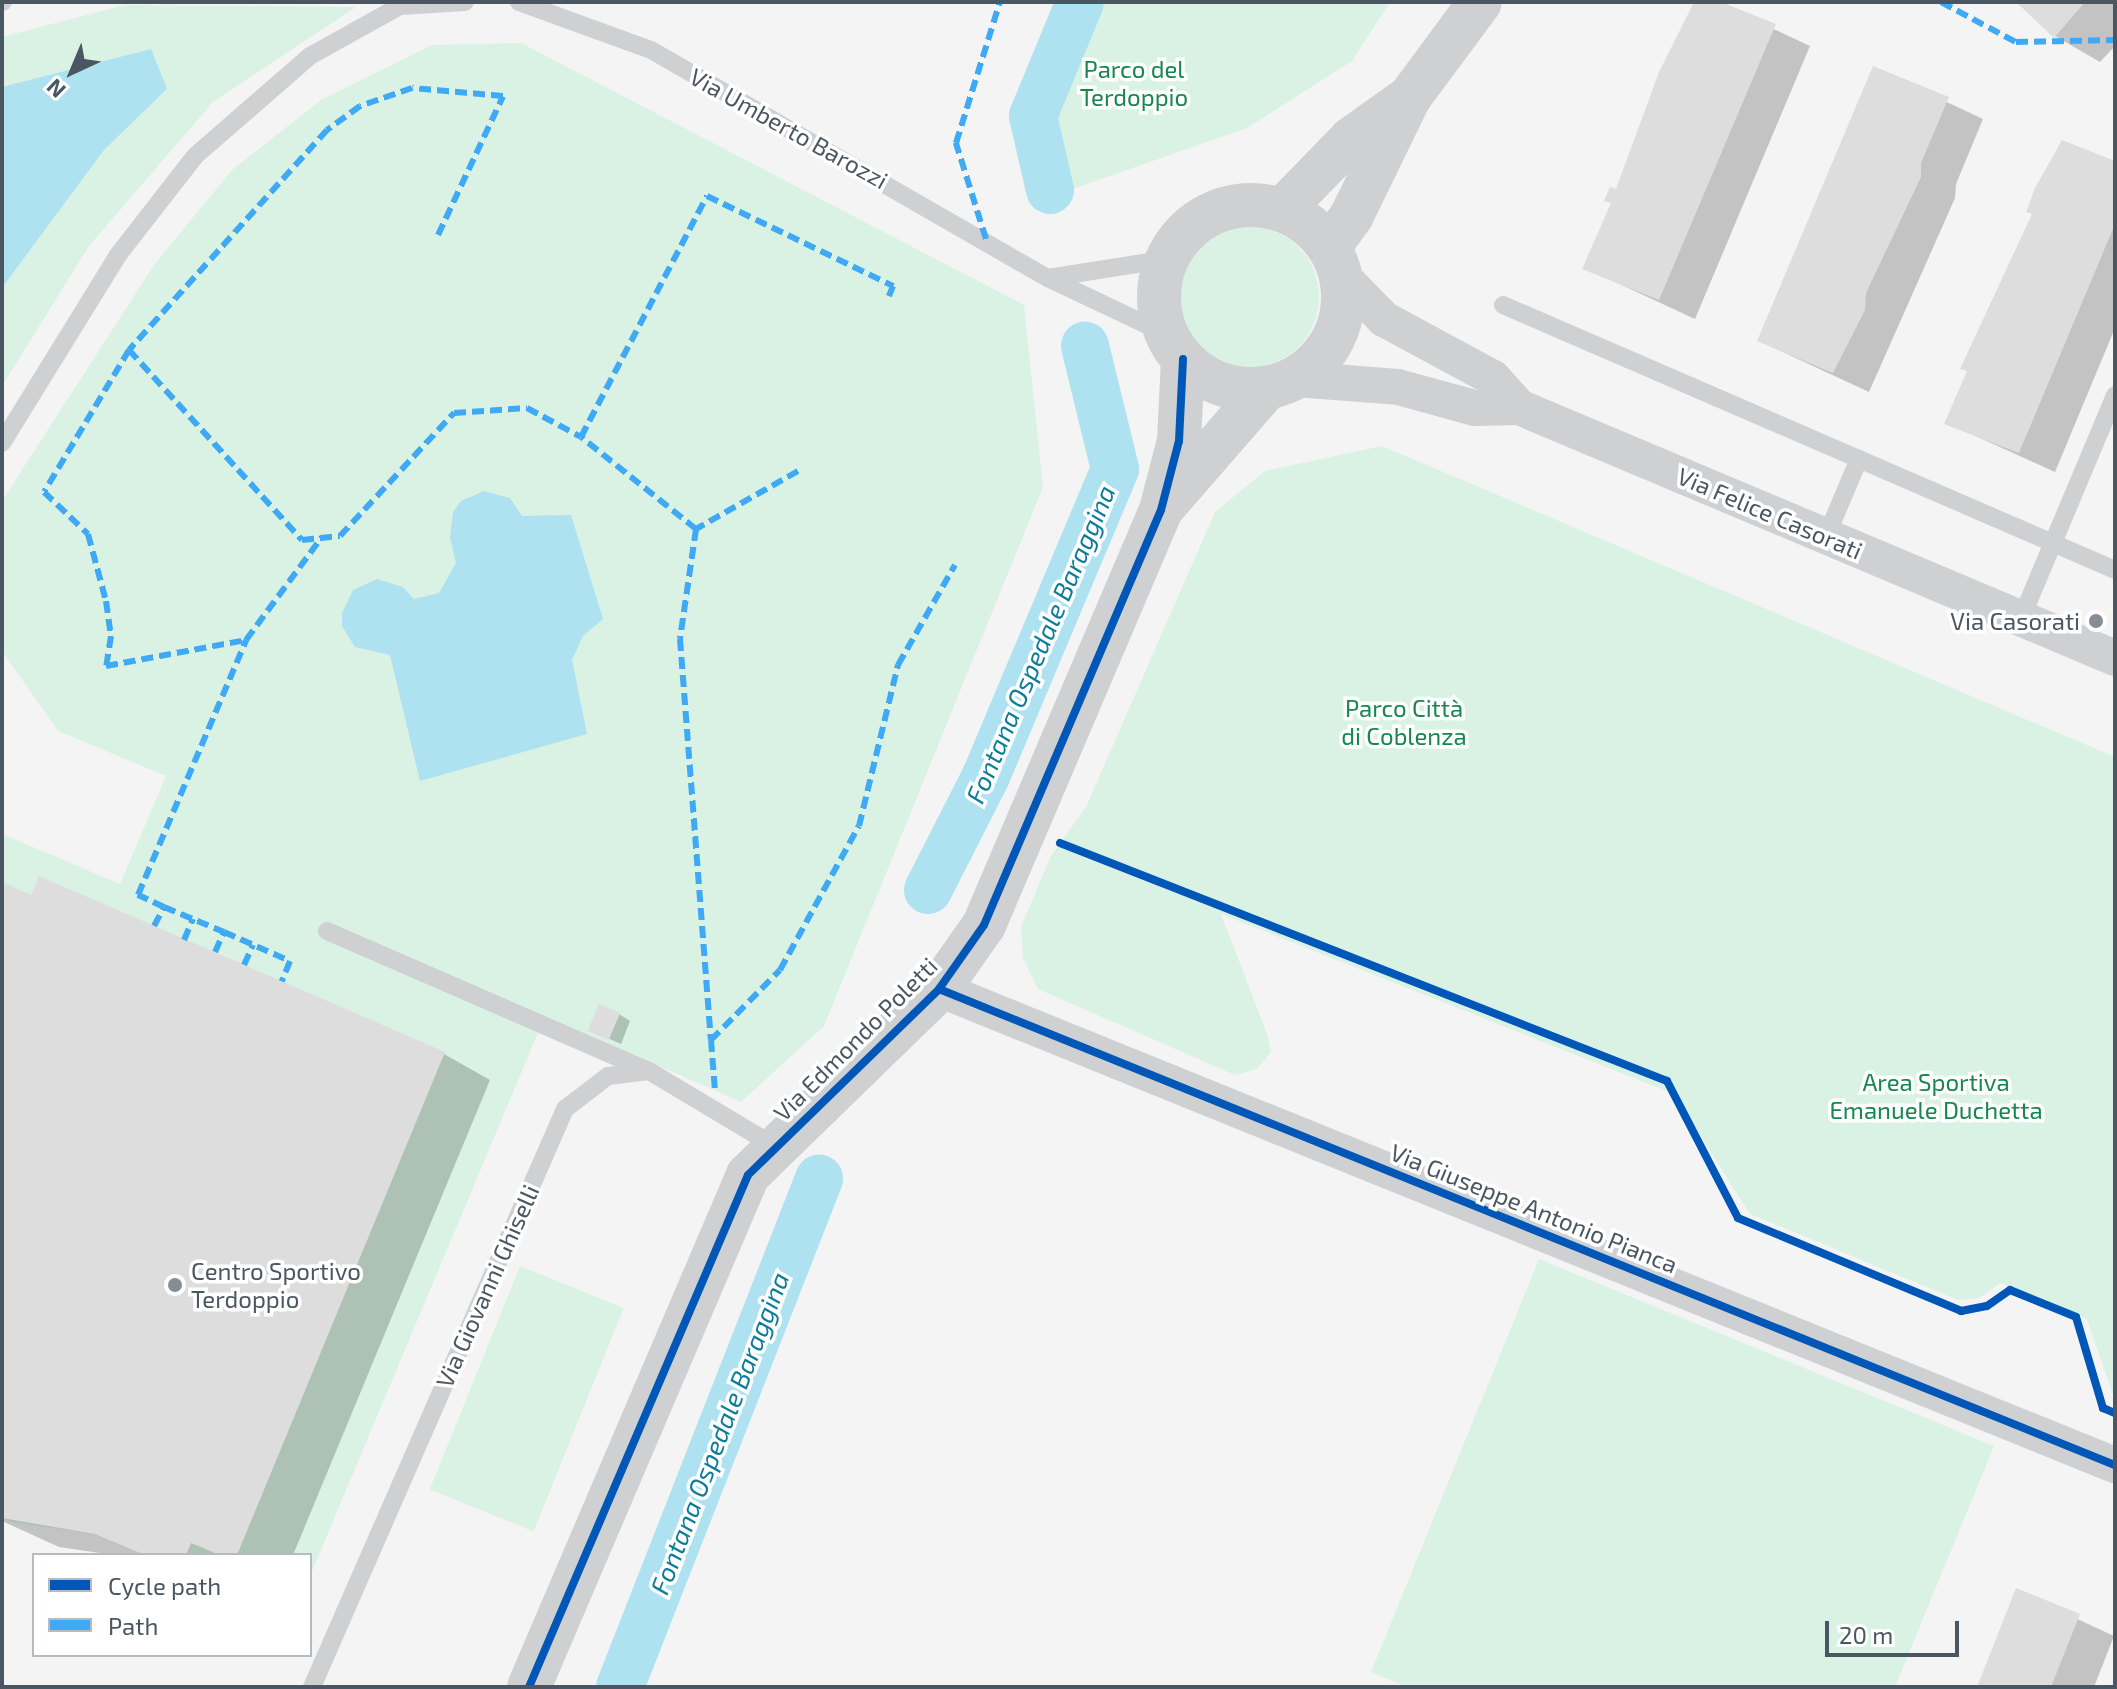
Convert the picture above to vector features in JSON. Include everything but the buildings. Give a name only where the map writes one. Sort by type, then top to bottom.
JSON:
[{"type":"street","points":[[1281,384],[1319,360],[1336,335],[1343,306],[1335,261],[1352,215],[1409,98],[1480,2]]},
{"type":"street","points":[[1282,210],[1351,139],[1409,98]]},
{"type":"street","points":[[1252,205],[1282,210],[1309,225],[1384,319],[1493,378],[1519,407],[1475,408],[1398,387],[1281,384],[1236,388],[1207,378],[1175,347],[1159,304],[1168,259],[1195,224],[1222,209],[1252,205]]},
{"type":"street","name":"Via Edmondo Poletti","points":[[529,1687],[748,1175],[939,989],[984,925],[1161,510],[1179,441],[1175,347]]},
{"type":"street","name":"Via Edmondo Poletti","points":[[1161,510],[1281,384]]},
{"type":"street","name":"Via Felice Casorati","points":[[1519,407],[2115,658]]},
{"type":"street","name":"Via Giuseppe Antonio Pianca","points":[[939,989],[2115,1465]]},
{"type":"lane","points":[[2,443],[118,255],[195,156],[310,56],[400,6],[465,2]]},
{"type":"lane","name":"Via Umberto Barozzi","points":[[519,2],[651,50],[1048,278],[1175,347]]},
{"type":"lane","points":[[1048,278],[1168,259]]},
{"type":"lane","points":[[1503,305],[2115,570]]},
{"type":"lane","points":[[2021,619],[2115,395]]},
{"type":"lane","points":[[1826,537],[1859,459]]},
{"type":"lane","points":[[327,931],[649,1071],[776,1147]]},
{"type":"lane","name":"Via Giovanni Ghiselli","points":[[312,1687],[565,1109],[608,1076],[649,1071]]},
{"type":"green space","name":"Parco del Terdoppio","points":[[1082,2],[1390,2],[1352,61],[1247,128],[1064,192],[1047,82]]},
{"type":"green space","points":[[125,5],[356,7],[213,102],[89,246],[2,386],[2,288],[104,150],[167,89],[2,87],[2,37]]},
{"type":"green space","points":[[521,43],[1024,305],[1043,487],[824,1026],[741,1102],[545,1016],[312,1571],[312,1553],[140,1553],[95,1534],[11,1522],[2,1518],[2,834],[120,884],[166,776],[58,731],[2,651],[2,501],[154,265],[232,170],[321,100],[432,45]]},
{"type":"green space","points":[[1248,226],[1275,231],[1298,247],[1314,270],[1319,297],[1314,324],[1298,347],[1275,363],[1248,368],[1221,363],[1198,347],[1182,324],[1177,297],[1182,270],[1198,247],[1221,231]]},
{"type":"green space","name":"Parco Città di Coblenza","points":[[1382,446],[2115,757],[2115,1401],[2087,1319],[2000,1283],[1979,1298],[1958,1300],[1750,1214],[1674,1094],[1221,914],[1267,1034],[1271,1052],[1257,1069],[1235,1075],[1038,989],[1023,958],[1021,927],[1051,856],[1086,807],[1215,512],[1265,471]]},
{"type":"green space","points":[[1539,1259],[1994,1446],[1895,1687],[1408,1687],[1371,1672]]},
{"type":"green space","points":[[520,1266],[624,1308],[534,1531],[430,1489]]},
{"type":"water","points":[[151,49],[167,89],[104,150],[2,288],[2,87]]},
{"type":"water","points":[[484,491],[510,498],[522,516],[571,515],[603,619],[583,636],[572,660],[587,734],[420,781],[390,655],[355,647],[342,626],[342,613],[353,590],[377,579],[403,587],[414,599],[439,593],[456,563],[450,538],[453,512],[461,501]]},
{"type":"waterway","name":"Fontana Ospedale Baraggina","points":[[1050,190],[1033,116],[1080,2]]},
{"type":"waterway","name":"Fontana Ospedale Baraggina","points":[[928,890],[986,776],[1115,469],[1085,346]]},
{"type":"waterway","name":"Fontana Ospedale Baraggina","points":[[620,1687],[819,1179]]},
{"type":"marked path","points":[[986,239],[956,143],[1000,2]]},
{"type":"marked path","points":[[1941,2],[2016,42],[2115,40]]},
{"type":"marked path","points":[[438,235],[503,96],[412,88],[360,106],[327,130],[129,350],[302,540],[340,536],[454,413],[527,408],[581,437]]},
{"type":"marked path","points":[[798,471],[696,529],[581,437],[707,196],[893,286],[889,296]]},
{"type":"marked path","points":[[129,350],[44,492],[88,534],[106,601],[111,636],[106,666],[246,640],[322,537]]},
{"type":"marked path","points":[[696,529],[680,639],[711,1040],[780,970],[859,826],[898,665],[955,565]]},
{"type":"marked path","points":[[164,907],[138,895],[246,640]]},
{"type":"marked path","points":[[154,926],[164,907],[224,932],[290,961],[282,981]]},
{"type":"marked path","points":[[184,940],[193,919]]},
{"type":"marked path","points":[[215,952],[224,932]]},
{"type":"marked path","points":[[244,965],[253,945]]},
{"type":"marked path","points":[[711,1040],[715,1091]]},
{"type":"cycle path","points":[[529,1687],[748,1175],[939,989],[984,925],[1161,510],[1179,441],[1183,359]]},
{"type":"cycle path","points":[[1060,843],[1667,1081],[1738,1218],[1961,1311],[1987,1306],[2010,1290],[2076,1317],[2103,1408],[2115,1413]]},
{"type":"cycle path","points":[[939,989],[2115,1465]]},
{"type":"place","name":"Via Casorati","points":[[2096,621]]},
{"type":"place","name":"Centro Sportivo Terdoppio","points":[[175,1285]]},
{"type":"park label","name":"Area Sportiva Emanuele Duchetta","points":[[1936,1096]]}]
